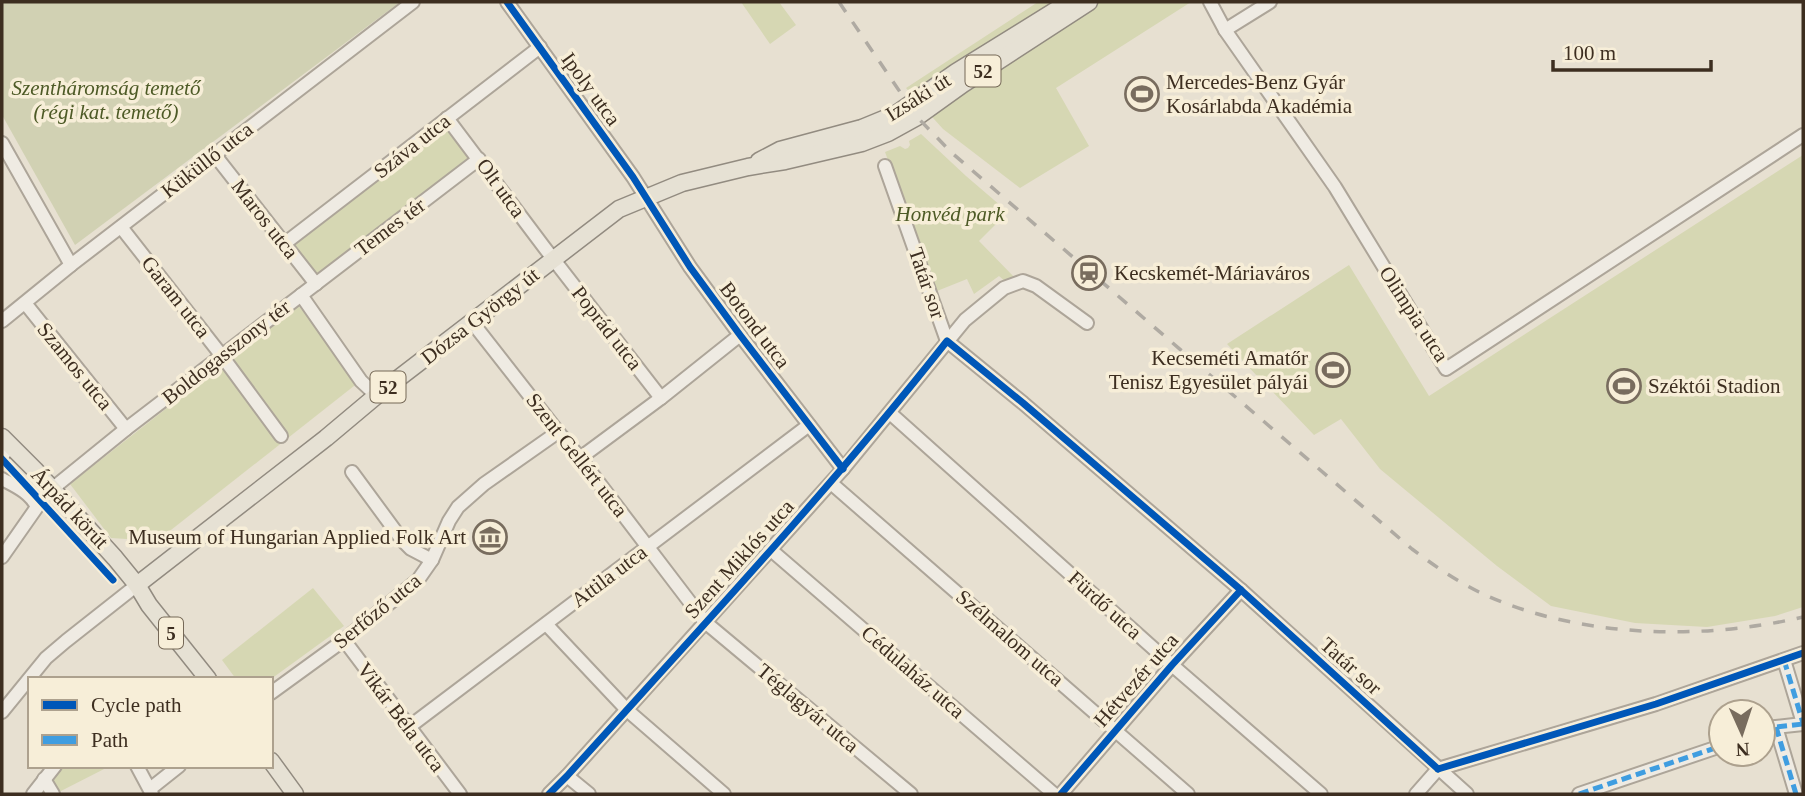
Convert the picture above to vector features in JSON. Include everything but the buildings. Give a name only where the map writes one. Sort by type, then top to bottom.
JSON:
[{"type":"main road","name":"Izsáki út","points":[[1069,2],[956,72],[884,120],[875,130],[888,133],[917,117],[1089,2]]},
{"type":"main road","name":"Dózsa György út","points":[[137,585],[619,209],[682,183],[747,167],[785,162],[875,130]]},
{"type":"main road","name":"Árpád körút","points":[[4,446],[52,489],[137,585]]},
{"type":"main road","name":"5","points":[[137,585],[149,605],[206,677]]},
{"type":"main road","points":[[273,764],[295,794]]},
{"type":"street","name":"Küküllő utca","points":[[2,321],[413,2]]},
{"type":"street","name":"Ipoly utca","points":[[507,2],[646,197]]},
{"type":"street","points":[[1225,30],[1270,2]]},
{"type":"street","name":"Olimpia utca","points":[[1211,5],[1225,30],[1335,187],[1446,369],[1803,135]]},
{"type":"street","name":"Száva utca","points":[[284,244],[540,47]]},
{"type":"street","name":"Olt utca","points":[[447,118],[554,258]]},
{"type":"street","points":[[2,143],[71,265]]},
{"type":"street","name":"Maros utca","points":[[214,154],[316,284]]},
{"type":"street","name":"Temes tér","points":[[301,295],[479,159]]},
{"type":"street","name":"Tatár sor","points":[[885,166],[947,341],[1241,590],[1467,794]]},
{"type":"street","name":"Botond utca","points":[[646,197],[690,267],[843,469]]},
{"type":"street","name":"Garam utca","points":[[121,227],[281,436]]},
{"type":"street","name":"Poprád utca","points":[[554,258],[661,397]]},
{"type":"street","name":"Szent Miklós utca","points":[[549,794],[831,483],[965,320],[1004,288],[1023,281],[1036,286],[1087,323]]},
{"type":"street","name":"Boldogasszony tér","points":[[52,489],[301,295],[361,381],[377,396]]},
{"type":"street","name":"Szamos utca","points":[[25,303],[126,429]]},
{"type":"street","name":"Szent Gellért utca","points":[[472,322],[580,457],[705,622]]},
{"type":"street","points":[[580,457],[740,335]]},
{"type":"street","name":"Fürdő utca","points":[[890,414],[1321,794]]},
{"type":"street","name":"Attila utca","points":[[408,727],[809,425]]},
{"type":"street","name":"Serfőző utca","points":[[273,692],[418,580],[432,560],[458,507],[484,484],[558,432]]},
{"type":"street","points":[[352,472],[411,550],[432,560]]},
{"type":"street","points":[[2,479],[24,491],[37,507],[2,557]]},
{"type":"street","name":"Szélmalom utca","points":[[831,483],[1188,794]]},
{"type":"street","name":"Cédulaház utca","points":[[771,550],[1055,794]]},
{"type":"street","points":[[31,677],[46,658],[137,585]]},
{"type":"street","name":"Hétvezér utca","points":[[1061,794],[1172,665],[1241,590]]},
{"type":"street","name":"Téglagyár utca","points":[[705,622],[911,794]]},
{"type":"street","points":[[546,624],[626,710],[724,794]]},
{"type":"street","name":"Vikár Béla utca","points":[[344,639],[460,794]]},
{"type":"street","points":[[1416,794],[1438,769],[1656,704],[1803,653]]},
{"type":"street","points":[[1777,727],[1803,724],[1784,660]]},
{"type":"street","points":[[2,712],[28,680]]},
{"type":"street","points":[[1777,730],[1796,794]]},
{"type":"street","points":[[1579,794],[1707,751]]},
{"type":"street","points":[[33,794],[53,768]]},
{"type":"street","points":[[138,768],[151,792],[177,768]]},
{"type":"street","points":[[567,776],[589,794]]},
{"type":"street","points":[[44,779],[52,794]]},
{"type":"green space","name":"Szentháromság temető (régi kat. temető)","points":[[2,2],[400,2],[75,245],[2,115]]},
{"type":"green space","points":[[741,2],[779,2],[796,25],[770,44]]},
{"type":"green space","points":[[1038,2],[1191,2],[1056,88],[1089,146],[1020,188],[943,129],[906,88]]},
{"type":"green space","points":[[446,126],[471,158],[316,278],[291,246]]},
{"type":"green space","name":"Honvéd park","points":[[921,134],[1008,212],[979,241],[1014,277],[1006,282],[999,276],[974,294],[967,279],[937,291],[885,152],[900,146],[908,148],[909,141]]},
{"type":"green space","name":"Széktói Stadion","points":[[1803,155],[1803,607],[1775,616],[1707,627],[1635,623],[1551,606],[1497,566],[1380,469],[1341,419],[1314,435],[1269,388],[1266,390],[1258,377],[1227,344],[1349,265],[1429,396]]},
{"type":"green space","points":[[298,305],[359,382],[157,541],[111,538],[70,484]]},
{"type":"green space","points":[[313,588],[344,626],[273,678],[235,677],[222,660]]},
{"type":"green space","points":[[58,768],[106,768],[57,793],[50,779]]},
{"type":"railway","points":[[839,2],[917,117],[952,153],[1412,549],[1444,572],[1479,592],[1516,607],[1556,619],[1597,626],[1681,632],[1764,625],[1803,617]]},
{"type":"marked path","points":[[1784,660],[1803,723]]},
{"type":"marked path","points":[[1777,727],[1803,724]]},
{"type":"marked path","points":[[1777,730],[1796,794]]},
{"type":"marked path","points":[[1579,794],[1707,751]]},
{"type":"cycle path","points":[[507,2],[633,177],[690,267],[843,469]]},
{"type":"cycle path","points":[[549,794],[856,453],[947,341],[1241,590],[1438,769]]},
{"type":"cycle path","points":[[2,459],[113,580]]},
{"type":"cycle path","points":[[1061,794],[1172,665],[1241,590]]},
{"type":"cycle path","points":[[1438,769],[1656,704],[1803,653]]},
{"type":"place","name":"Mercedes-Benz Gyár Kosárlabda Akadémia","points":[[1142,94]]},
{"type":"place","name":"Kecskemét-Máriaváros","points":[[1089,273]]},
{"type":"place","name":"Kecseméti Amatőr Tenisz Egyesület pályái","points":[[1333,370]]},
{"type":"place","name":"Széktói Stadion","points":[[1624,386]]},
{"type":"place","name":"Museum of Hungarian Applied Folk Art","points":[[490,537]]}]
